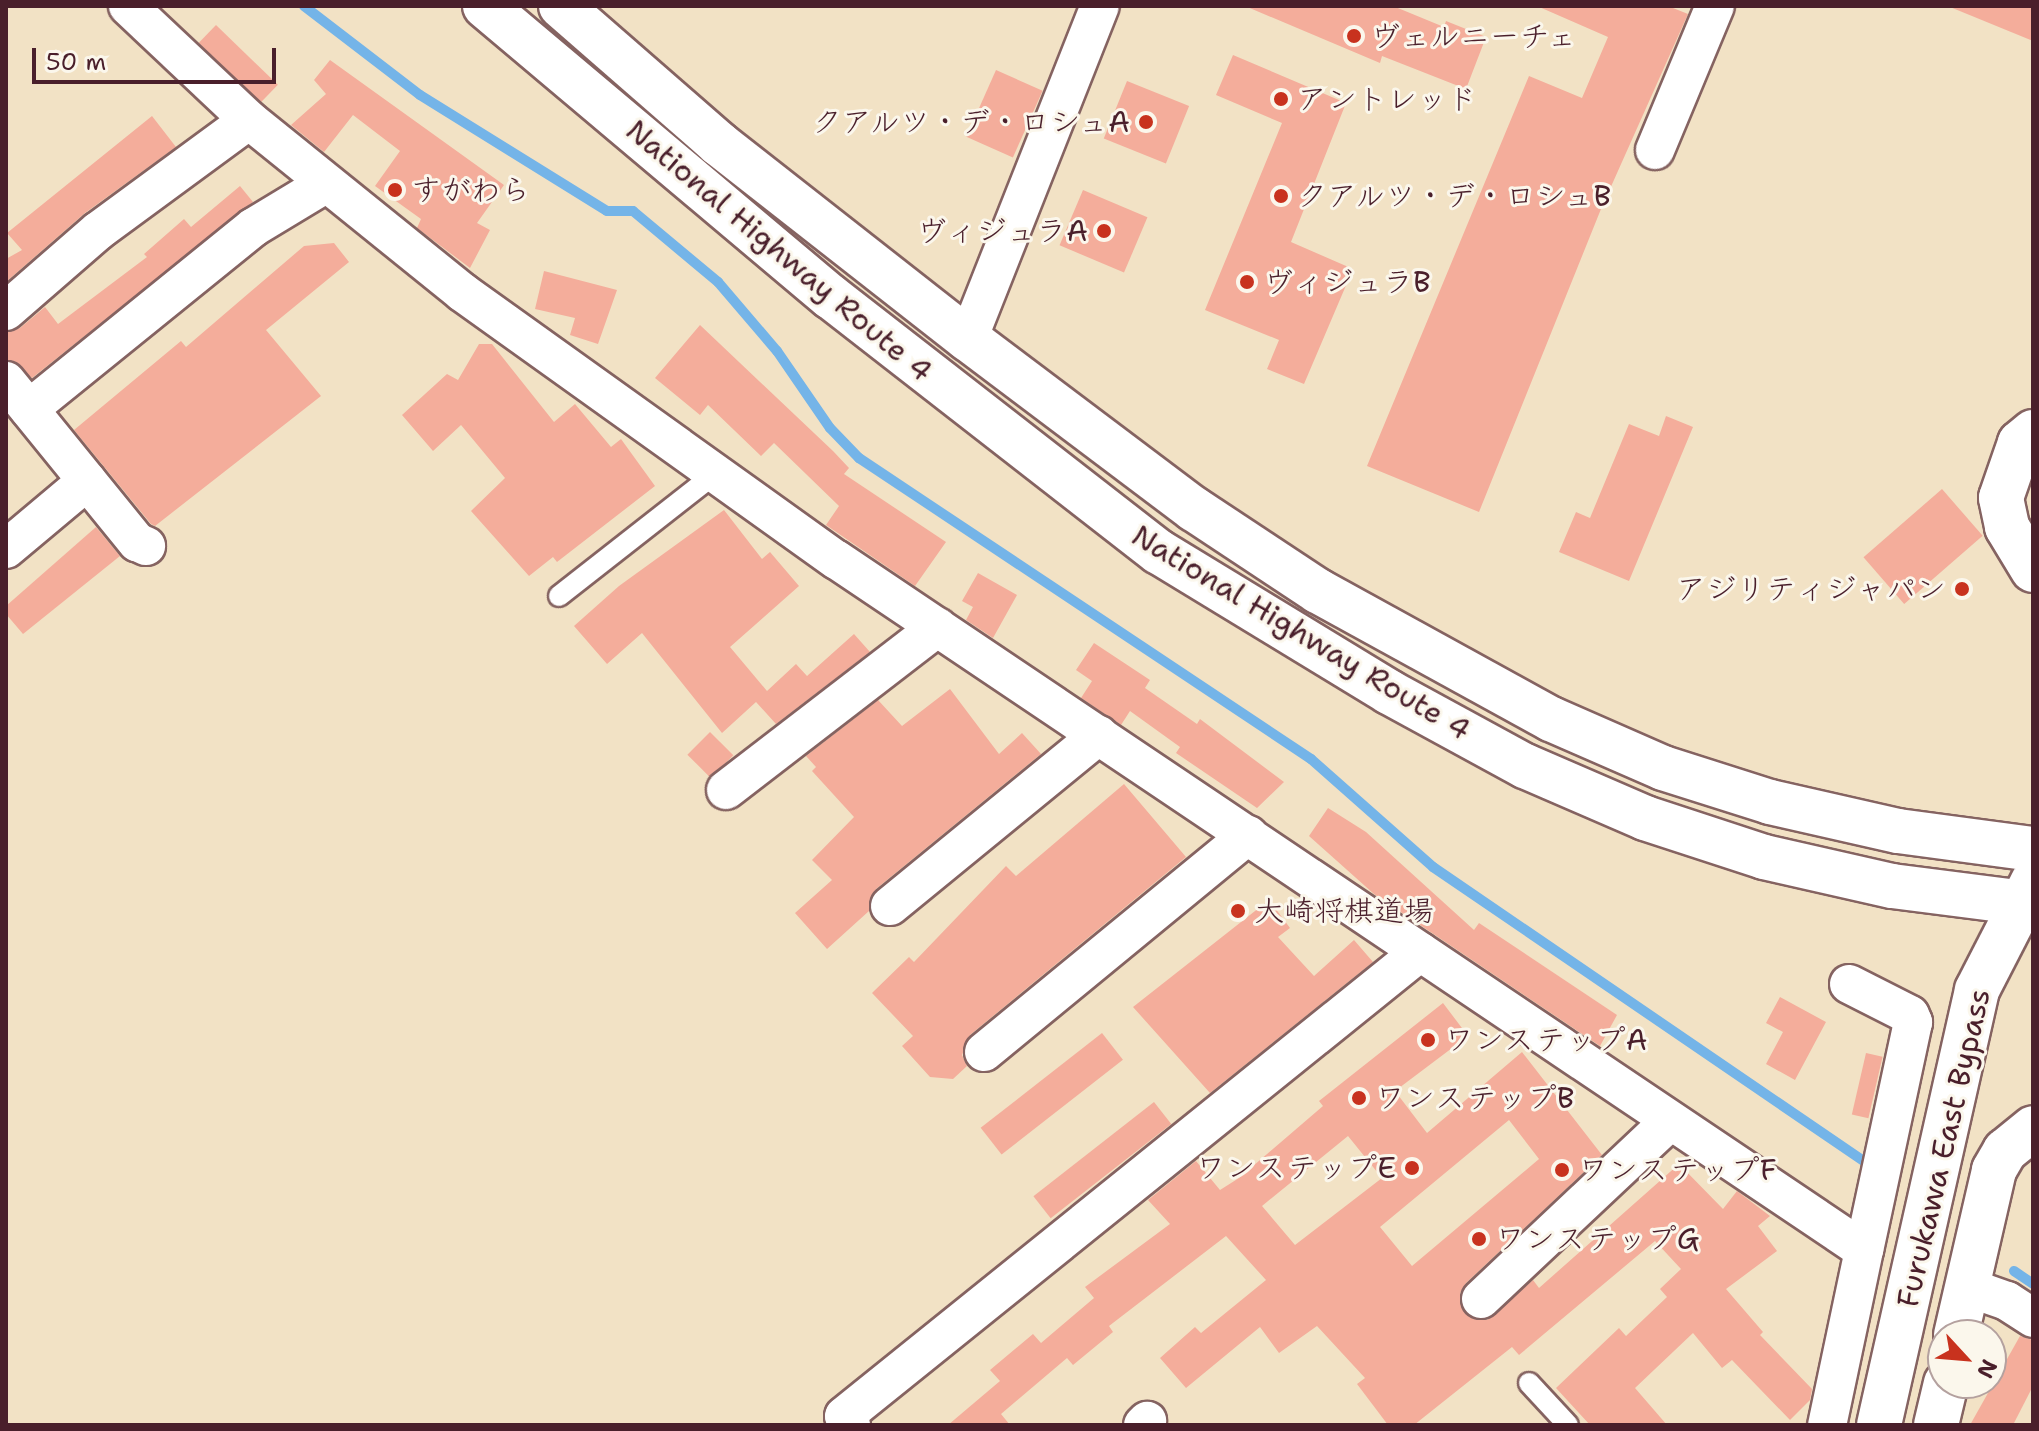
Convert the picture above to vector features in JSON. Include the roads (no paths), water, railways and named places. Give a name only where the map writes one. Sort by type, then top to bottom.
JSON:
[{"type":"main road","name":"National Highway Route 4","points":[[485,6],[831,297],[1159,552],[1389,692],[1525,766],[1645,818],[1764,857],[1878,883],[2029,896]]},
{"type":"main road","name":"National Highway Route 4","points":[[561,6],[719,144],[968,339],[1194,509],[1318,591],[1551,719],[1663,768],[1770,802],[1898,831],[2033,849]]},
{"type":"main road","points":[[2033,432],[2020,443],[2001,498],[2007,527],[2033,570]]},
{"type":"main road","name":"Furukawa East Bypass","points":[[1879,1425],[1977,990],[2029,896]]},
{"type":"main road","points":[[1960,1319],[1994,1170],[2005,1151],[2033,1128]]},
{"type":"main road","points":[[1936,1425],[1942,1399]]},
{"type":"street","points":[[128,6],[249,120],[462,292],[938,627],[1669,1122],[1864,1250]]},
{"type":"street","points":[[968,339],[1100,6]]},
{"type":"street","points":[[1655,150],[1715,6]]},
{"type":"street","points":[[6,311],[98,231],[249,120]]},
{"type":"street","points":[[146,546],[137,542],[16,402],[254,227],[325,184]]},
{"type":"street","points":[[6,549],[87,481]]},
{"type":"street","points":[[726,790],[938,627]]},
{"type":"street","points":[[890,906],[1099,735]]},
{"type":"street","points":[[984,1052],[1248,835]]},
{"type":"street","points":[[851,1425],[844,1416],[1420,952]]},
{"type":"street","points":[[1827,1425],[1913,1022],[1910,1015],[1849,984]]},
{"type":"street","points":[[1481,1299],[1669,1122]]},
{"type":"street","points":[[1967,1287],[2007,1301],[2033,1318]]},
{"type":"lane","points":[[559,596],[716,473]]},
{"type":"lane","points":[[1529,1383],[1568,1425]]},
{"type":"waterway","points":[[304,6],[420,95],[607,211],[633,211],[718,282],[777,351],[830,428],[859,458],[1311,759],[1433,867],[1865,1162]]},
{"type":"waterway","points":[[2014,1271],[2033,1284]]},
{"type":"place","name":"ヴェルニーチェ","points":[[1354,36]]},
{"type":"place","name":"アントレッド","points":[[1281,99]]},
{"type":"place","name":"クアルツ・デ・ロシュA","points":[[1146,122]]},
{"type":"place","name":"すがわら","points":[[395,190]]},
{"type":"place","name":"クアルツ・デ・ロシュB","points":[[1281,196]]},
{"type":"place","name":"ヴィジュラA","points":[[1104,231]]},
{"type":"place","name":"ヴィジュラB","points":[[1247,282]]},
{"type":"place","name":"アジリティジャパン","points":[[1962,589]]},
{"type":"place","name":"大崎将棋道場","points":[[1238,911]]},
{"type":"place","name":"ワンステップA","points":[[1428,1040]]},
{"type":"place","name":"ワンステップB","points":[[1359,1098]]},
{"type":"place","name":"ワンステップE","points":[[1412,1168]]},
{"type":"place","name":"ワンステップF","points":[[1562,1170]]},
{"type":"place","name":"ワンステップG","points":[[1479,1239]]}]
